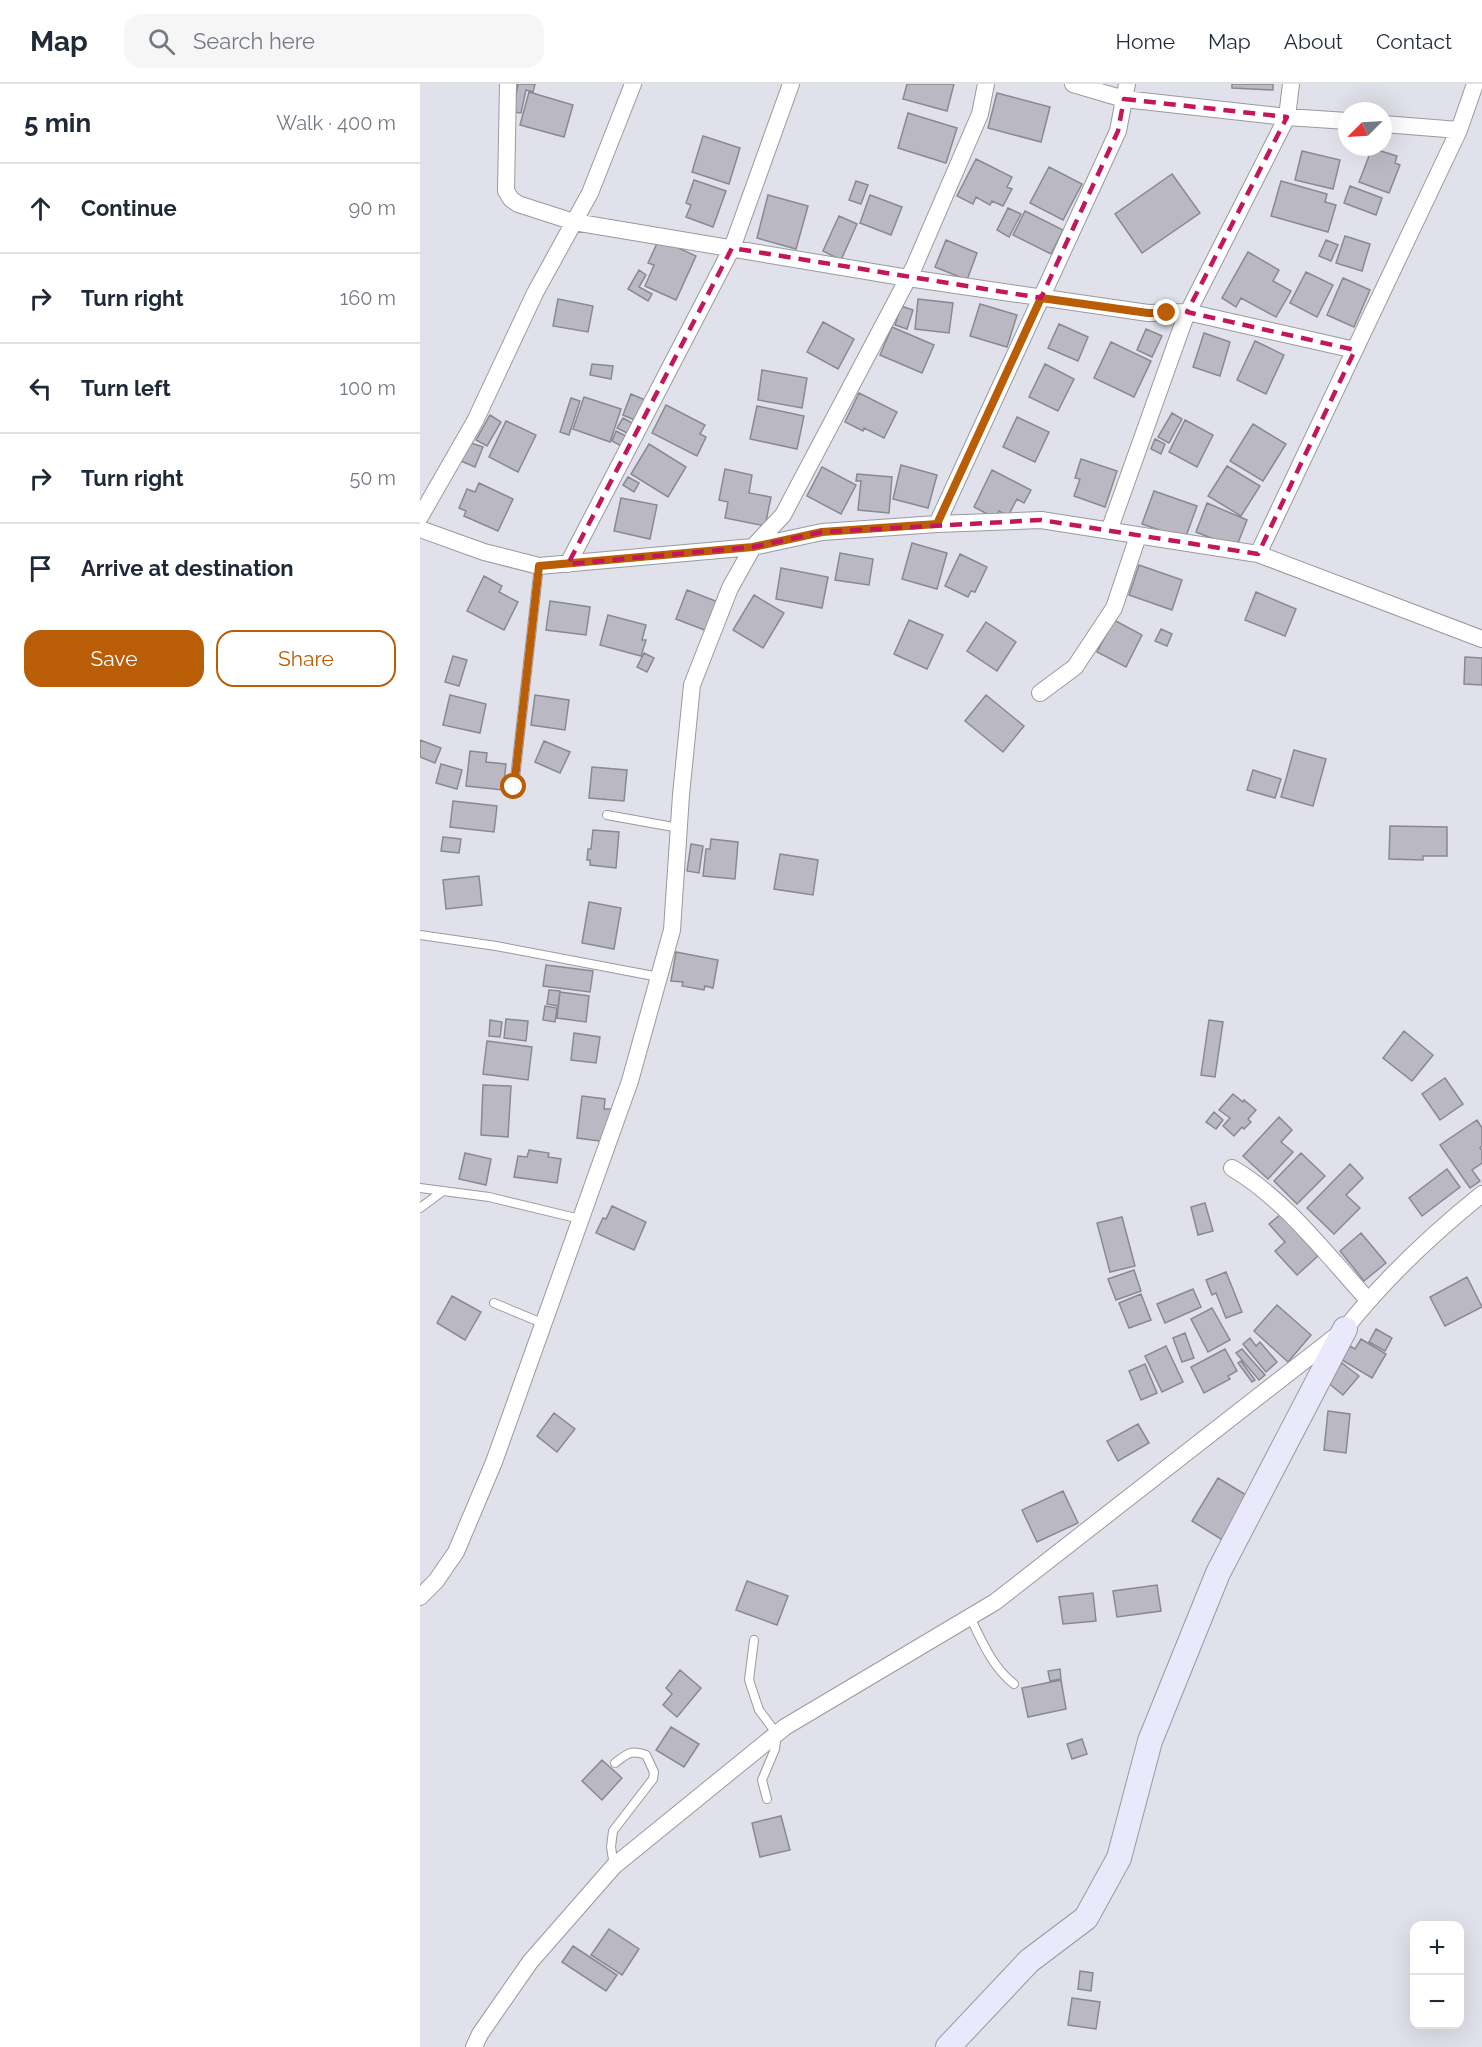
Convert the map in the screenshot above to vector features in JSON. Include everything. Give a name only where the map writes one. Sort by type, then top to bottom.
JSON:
[{"type":"street","points":[[508,84],[506,191],[518,204],[574,222],[1041,298],[1148,313],[1187,312],[1354,351]]},
{"type":"street","points":[[420,517],[476,421],[535,293],[590,193],[633,84]]},
{"type":"street","points":[[568,564],[732,248],[791,84]]},
{"type":"street","points":[[420,1597],[436,1581],[456,1552],[494,1462],[630,1081],[672,930],[692,685],[730,588],[753,547],[783,515],[908,278],[980,114],[986,84]]},
{"type":"street","points":[[1074,84],[1287,117],[1338,120]]},
{"type":"street","points":[[1109,531],[1187,312],[1287,117],[1291,84]]},
{"type":"street","points":[[1258,554],[1459,130],[1474,84]]},
{"type":"street","points":[[937,524],[1118,131],[1126,91]]},
{"type":"street","points":[[1392,125],[1459,130]]},
{"type":"street","points":[[420,529],[484,552],[539,566],[753,547],[822,532],[1041,520],[1258,554],[1482,639]]},
{"type":"street","points":[[1040,693],[1075,667],[1114,608],[1138,536]]},
{"type":"street","points":[[1232,1168],[1245,1176],[1292,1217],[1368,1300]]},
{"type":"street","points":[[948,2047],[1029,1961],[1086,1918],[1119,1858],[1150,1741],[1218,1573],[1346,1329],[1368,1300],[1435,1232],[1482,1194]]},
{"type":"street","points":[[474,2047],[480,2034],[530,1962],[614,1866],[785,1727],[995,1602],[1346,1329]]},
{"type":"lane","points":[[514,787],[539,566]]},
{"type":"lane","points":[[607,815],[679,828]]},
{"type":"lane","points":[[420,935],[496,946],[659,977]]},
{"type":"lane","points":[[420,1188],[489,1197],[580,1219]]},
{"type":"lane","points":[[420,1208],[443,1191]]},
{"type":"lane","points":[[494,1303],[542,1323]]},
{"type":"lane","points":[[970,1617],[992,1659],[1003,1675],[1014,1684]]},
{"type":"lane","points":[[754,1640],[749,1680],[759,1710],[777,1734],[775,1749],[762,1780],[767,1799]]},
{"type":"lane","points":[[614,1866],[611,1847],[613,1831],[652,1779],[654,1772],[646,1755],[637,1751],[627,1753],[615,1763]]},
{"type":"highlighted area","points":[[1124,99],[1287,117],[1187,312],[1355,350],[1258,554],[1041,520],[822,532],[753,547],[568,564],[732,248],[1041,298],[1118,131]]},
{"type":"building","points":[[518,84],[535,84],[533,92],[526,90],[521,113],[513,112]]},
{"type":"building","points":[[907,84],[954,84],[947,111],[903,99]]},
{"type":"building","points":[[1232,84],[1273,84],[1273,90],[1232,88]]},
{"type":"building","points":[[529,92],[573,105],[564,137],[520,125]]},
{"type":"building","points":[[997,93],[1050,107],[1041,142],[988,128]]},
{"type":"building","points":[[908,113],[957,128],[946,163],[898,148]]},
{"type":"building","points":[[703,136],[740,148],[729,184],[692,172]]},
{"type":"building","points":[[1302,151],[1340,160],[1333,189],[1295,180]]},
{"type":"building","points":[[1369,156],[1397,156],[1395,163],[1400,165],[1389,193],[1359,182]]},
{"type":"building","points":[[976,159],[1012,177],[1007,187],[1012,189],[1003,206],[992,201],[990,205],[976,197],[973,204],[957,196]]},
{"type":"building","points":[[1049,167],[1082,184],[1063,220],[1030,203]]},
{"type":"building","points":[[1172,174],[1200,213],[1142,253],[1115,214]]},
{"type":"building","points":[[694,180],[726,191],[713,227],[686,217],[691,205],[686,203]]},
{"type":"building","points":[[856,181],[868,185],[861,204],[849,200]]},
{"type":"building","points":[[1281,181],[1327,194],[1325,202],[1336,205],[1328,232],[1271,216]]},
{"type":"building","points":[[1350,186],[1382,198],[1376,215],[1344,203]]},
{"type":"building","points":[[768,195],[808,206],[796,249],[757,238]]},
{"type":"building","points":[[870,195],[902,207],[891,235],[860,223]]},
{"type":"building","points":[[1008,208],[1021,214],[1009,237],[997,230]]},
{"type":"building","points":[[1025,211],[1063,230],[1051,254],[1013,235]]},
{"type":"building","points":[[839,216],[857,224],[841,260],[823,251]]},
{"type":"building","points":[[1345,236],[1370,244],[1362,271],[1336,263]]},
{"type":"building","points":[[659,239],[696,256],[676,300],[645,286],[654,265],[648,263]]},
{"type":"building","points":[[946,240],[977,253],[967,280],[935,267]]},
{"type":"building","points":[[1326,240],[1338,245],[1331,261],[1319,256]]},
{"type":"building","points":[[1248,252],[1279,270],[1273,281],[1291,291],[1276,317],[1241,298],[1236,307],[1222,298]]},
{"type":"building","points":[[639,270],[646,275],[639,287],[652,294],[648,301],[628,289]]},
{"type":"building","points":[[1306,272],[1333,285],[1317,317],[1290,303]]},
{"type":"building","points":[[1343,278],[1370,290],[1354,327],[1327,315]]},
{"type":"building","points":[[558,299],[593,306],[588,332],[553,326]]},
{"type":"building","points":[[918,299],[953,303],[949,333],[915,329]]},
{"type":"building","points":[[980,304],[1017,315],[1007,347],[970,336]]},
{"type":"building","points":[[901,306],[913,310],[907,329],[895,325]]},
{"type":"building","points":[[823,322],[854,339],[838,369],[807,352]]},
{"type":"building","points":[[1059,324],[1088,337],[1078,361],[1048,348]]},
{"type":"building","points":[[892,327],[934,345],[922,373],[880,355]]},
{"type":"building","points":[[1146,329],[1162,336],[1152,357],[1137,350]]},
{"type":"building","points":[[1204,333],[1230,342],[1220,376],[1193,367]]},
{"type":"building","points":[[1255,341],[1284,355],[1266,394],[1237,380]]},
{"type":"building","points":[[1111,342],[1151,361],[1134,397],[1094,378]]},
{"type":"building","points":[[592,364],[613,366],[611,379],[590,375]]},
{"type":"building","points":[[1045,364],[1074,379],[1058,411],[1029,397]]},
{"type":"building","points":[[762,370],[807,378],[802,408],[758,400]]},
{"type":"building","points":[[859,393],[897,412],[884,438],[845,422]]},
{"type":"building","points":[[631,394],[645,400],[637,421],[623,415]]},
{"type":"building","points":[[584,397],[621,409],[610,442],[573,429]]},
{"type":"building","points":[[571,398],[580,401],[569,435],[560,432]]},
{"type":"building","points":[[666,405],[705,425],[700,434],[706,437],[697,456],[652,433]]},
{"type":"building","points":[[757,406],[804,416],[797,449],[750,439]]},
{"type":"building","points":[[1172,413],[1182,419],[1169,443],[1158,437]]},
{"type":"building","points":[[490,415],[501,422],[487,446],[476,440]]},
{"type":"building","points":[[1017,417],[1049,432],[1035,462],[1003,447]]},
{"type":"building","points":[[623,418],[634,424],[629,434],[617,428]]},
{"type":"building","points":[[1185,420],[1213,435],[1197,467],[1169,452]]},
{"type":"building","points":[[506,421],[536,435],[518,472],[489,457]]},
{"type":"building","points":[[1253,424],[1286,444],[1263,481],[1230,461]]},
{"type":"building","points":[[616,431],[626,436],[621,446],[612,441]]},
{"type":"building","points":[[1155,439],[1165,444],[1161,454],[1151,449]]},
{"type":"building","points":[[468,442],[483,447],[475,467],[461,461]]},
{"type":"building","points":[[649,444],[686,467],[668,497],[631,474]]},
{"type":"building","points":[[1081,459],[1117,471],[1105,507],[1074,496],[1080,479],[1075,478]]},
{"type":"building","points":[[901,465],[937,475],[928,508],[893,499]]},
{"type":"building","points":[[1227,466],[1260,486],[1241,516],[1208,496]]},
{"type":"building","points":[[822,467],[856,485],[841,514],[807,496]]},
{"type":"building","points":[[725,469],[752,475],[749,493],[771,497],[765,526],[725,518],[728,502],[719,500]]},
{"type":"building","points":[[992,470],[1031,490],[1024,503],[1017,499],[1008,516],[999,511],[995,518],[974,507]]},
{"type":"building","points":[[857,474],[892,477],[889,513],[858,510],[861,481],[856,481]]},
{"type":"building","points":[[628,477],[639,483],[634,492],[623,485]]},
{"type":"building","points":[[479,483],[513,499],[498,531],[464,516],[466,511],[459,508],[467,489],[475,492]]},
{"type":"building","points":[[1154,491],[1197,506],[1185,539],[1142,524]]},
{"type":"building","points":[[621,498],[657,505],[650,539],[614,531]]},
{"type":"building","points":[[1207,503],[1247,520],[1236,548],[1196,532]]},
{"type":"building","points":[[912,543],[947,553],[937,589],[902,579]]},
{"type":"building","points":[[840,553],[873,559],[869,585],[835,580]]},
{"type":"building","points":[[960,554],[987,567],[975,592],[971,591],[968,597],[945,586]]},
{"type":"building","points":[[1139,565],[1182,580],[1172,610],[1129,595]]},
{"type":"building","points":[[781,568],[828,577],[822,608],[776,599]]},
{"type":"building","points":[[484,576],[502,586],[499,592],[518,602],[504,630],[467,611]]},
{"type":"building","points":[[687,590],[718,602],[707,631],[676,619]]},
{"type":"building","points":[[1256,592],[1296,609],[1285,636],[1245,620]]},
{"type":"building","points":[[754,595],[784,613],[763,648],[733,630]]},
{"type":"building","points":[[550,601],[590,607],[586,635],[546,630]]},
{"type":"building","points":[[608,615],[646,625],[642,640],[646,640],[641,656],[600,645]]},
{"type":"building","points":[[909,620],[943,635],[927,669],[894,654]]},
{"type":"building","points":[[1114,620],[1142,635],[1126,667],[1097,652]]},
{"type":"building","points":[[986,622],[1016,642],[997,671],[967,651]]},
{"type":"building","points":[[1161,629],[1172,634],[1167,646],[1155,641]]},
{"type":"building","points":[[644,653],[654,658],[647,672],[637,667]]},
{"type":"building","points":[[453,656],[467,660],[459,686],[445,682]]},
{"type":"building","points":[[1465,657],[1482,658],[1482,685],[1464,684]]},
{"type":"building","points":[[450,695],[486,704],[480,733],[443,725]]},
{"type":"building","points":[[535,695],[569,700],[565,730],[531,725]]},
{"type":"building","points":[[986,695],[1024,726],[1003,752],[965,721]]},
{"type":"building","points":[[420,740],[441,748],[435,763],[420,757]]},
{"type":"building","points":[[544,741],[570,752],[560,773],[535,762]]},
{"type":"building","points":[[1294,750],[1326,759],[1313,806],[1281,797]]},
{"type":"building","points":[[470,751],[487,753],[486,762],[506,764],[503,790],[466,786]]},
{"type":"building","points":[[441,764],[462,770],[457,789],[436,783]]},
{"type":"building","points":[[592,767],[627,770],[624,801],[589,798]]},
{"type":"building","points":[[1253,770],[1281,779],[1275,798],[1247,790]]},
{"type":"building","points":[[453,801],[497,806],[494,832],[450,827]]},
{"type":"building","points":[[1390,826],[1447,827],[1447,856],[1423,856],[1423,860],[1389,859]]},
{"type":"building","points":[[593,830],[619,832],[616,868],[590,865],[590,860],[587,860]]},
{"type":"building","points":[[443,837],[461,839],[459,853],[441,851]]},
{"type":"building","points":[[711,839],[738,842],[735,879],[703,876],[706,849],[710,849]]},
{"type":"building","points":[[691,844],[703,846],[699,873],[687,871]]},
{"type":"building","points":[[780,854],[818,860],[813,895],[774,889]]},
{"type":"building","points":[[479,876],[482,905],[446,909],[443,880]]},
{"type":"building","points":[[589,902],[621,908],[614,949],[582,943]]},
{"type":"building","points":[[676,952],[718,960],[713,988],[705,986],[704,990],[682,986],[683,982],[671,981]]},
{"type":"building","points":[[546,965],[593,971],[590,992],[543,986]]},
{"type":"building","points":[[549,990],[560,991],[558,1006],[547,1004]]},
{"type":"building","points":[[560,992],[589,996],[586,1022],[557,1018]]},
{"type":"building","points":[[545,1006],[557,1008],[555,1022],[543,1020]]},
{"type":"building","points":[[506,1019],[528,1021],[526,1041],[504,1038]]},
{"type":"building","points":[[490,1020],[502,1022],[500,1037],[489,1036]]},
{"type":"building","points":[[1209,1020],[1223,1022],[1215,1077],[1201,1075]]},
{"type":"building","points":[[1404,1031],[1433,1055],[1412,1081],[1383,1058]]},
{"type":"building","points":[[574,1033],[600,1037],[596,1063],[571,1060]]},
{"type":"building","points":[[487,1041],[532,1047],[528,1080],[483,1074]]},
{"type":"building","points":[[1445,1078],[1463,1104],[1440,1120],[1422,1094]]},
{"type":"building","points":[[483,1085],[511,1086],[508,1137],[481,1135]]},
{"type":"building","points":[[1233,1094],[1256,1110],[1248,1119],[1251,1122],[1244,1129],[1242,1127],[1234,1136],[1223,1126],[1230,1118],[1219,1110]]},
{"type":"building","points":[[582,1096],[605,1099],[604,1109],[612,1109],[607,1142],[577,1138]]},
{"type":"building","points":[[1214,1112],[1223,1120],[1216,1129],[1206,1122]]},
{"type":"building","points":[[1279,1117],[1292,1130],[1281,1142],[1293,1152],[1268,1179],[1243,1156]]},
{"type":"building","points":[[1477,1120],[1482,1128],[1480,1148],[1482,1163],[1472,1170],[1480,1181],[1470,1188],[1440,1145]]},
{"type":"building","points":[[529,1150],[549,1153],[548,1157],[561,1159],[557,1183],[514,1177],[518,1156],[527,1157]]},
{"type":"building","points":[[465,1153],[491,1159],[486,1185],[459,1179]]},
{"type":"building","points":[[1301,1153],[1325,1176],[1297,1204],[1274,1181]]},
{"type":"building","points":[[1350,1164],[1363,1178],[1346,1195],[1360,1208],[1334,1234],[1307,1208]]},
{"type":"building","points":[[1447,1169],[1460,1187],[1422,1216],[1409,1198]]},
{"type":"building","points":[[1205,1203],[1213,1231],[1198,1235],[1191,1207]]},
{"type":"building","points":[[612,1206],[646,1222],[634,1250],[596,1233]]},
{"type":"building","points":[[1281,1214],[1318,1256],[1297,1275],[1275,1251],[1285,1242],[1269,1224]]},
{"type":"building","points":[[1122,1217],[1135,1266],[1110,1272],[1097,1223]]},
{"type":"building","points":[[1361,1233],[1386,1263],[1364,1281],[1340,1251]]},
{"type":"building","points":[[1134,1270],[1141,1291],[1116,1300],[1108,1279]]},
{"type":"building","points":[[1226,1272],[1242,1312],[1226,1318],[1216,1293],[1212,1295],[1206,1280]]},
{"type":"building","points":[[1467,1277],[1482,1307],[1445,1326],[1430,1297]]},
{"type":"building","points":[[1193,1289],[1201,1307],[1165,1323],[1157,1304]]},
{"type":"building","points":[[1141,1294],[1151,1320],[1129,1328],[1119,1303]]},
{"type":"building","points":[[452,1296],[481,1312],[465,1340],[437,1323]]},
{"type":"building","points":[[1277,1305],[1311,1335],[1288,1362],[1254,1331]]},
{"type":"building","points":[[1212,1308],[1230,1340],[1208,1352],[1191,1319]]},
{"type":"building","points":[[1376,1329],[1392,1338],[1385,1351],[1369,1342]]},
{"type":"building","points":[[1185,1333],[1194,1358],[1182,1362],[1173,1338]]},
{"type":"building","points":[[1250,1338],[1256,1346],[1260,1342],[1277,1362],[1266,1372],[1243,1344]]},
{"type":"building","points":[[1361,1339],[1386,1354],[1372,1378],[1342,1360],[1350,1346],[1355,1349]]},
{"type":"building","points":[[1166,1346],[1183,1382],[1162,1392],[1145,1356]]},
{"type":"building","points":[[1225,1349],[1237,1371],[1228,1376],[1230,1379],[1204,1393],[1191,1367]]},
{"type":"building","points":[[1242,1349],[1265,1375],[1259,1380],[1236,1353]]},
{"type":"building","points":[[1241,1361],[1255,1380],[1252,1382],[1238,1363]]},
{"type":"building","points":[[1342,1363],[1359,1376],[1343,1395],[1327,1382]]},
{"type":"building","points":[[1145,1364],[1157,1393],[1141,1400],[1129,1371]]},
{"type":"building","points":[[1328,1411],[1350,1414],[1346,1453],[1324,1450]]},
{"type":"building","points":[[554,1413],[575,1429],[557,1452],[537,1436]]},
{"type":"building","points":[[1138,1424],[1149,1443],[1118,1461],[1107,1441]]},
{"type":"building","points":[[1218,1478],[1251,1498],[1224,1541],[1192,1521]]},
{"type":"building","points":[[1063,1491],[1078,1523],[1037,1542],[1022,1510]]},
{"type":"building","points":[[747,1581],[788,1596],[777,1625],[736,1610]]},
{"type":"building","points":[[1157,1585],[1161,1611],[1117,1617],[1113,1591]]},
{"type":"building","points":[[1093,1593],[1096,1621],[1063,1624],[1059,1597]]},
{"type":"building","points":[[1060,1669],[1061,1679],[1050,1681],[1048,1671]]},
{"type":"building","points":[[680,1670],[701,1688],[677,1717],[663,1705],[672,1694],[666,1688]]},
{"type":"building","points":[[1061,1680],[1066,1709],[1028,1717],[1022,1688]]},
{"type":"building","points":[[671,1727],[699,1744],[684,1767],[656,1750]]},
{"type":"building","points":[[1082,1739],[1087,1754],[1072,1759],[1067,1744]]},
{"type":"building","points":[[602,1760],[622,1778],[602,1800],[582,1781]]},
{"type":"building","points":[[781,1816],[790,1850],[760,1857],[752,1823]]},
{"type":"building","points":[[609,1929],[639,1949],[622,1975],[591,1955]]},
{"type":"building","points":[[573,1946],[617,1975],[606,1991],[562,1962]]},
{"type":"building","points":[[1080,1971],[1093,1973],[1091,1991],[1078,1989]]},
{"type":"building","points":[[1072,1998],[1100,2002],[1096,2029],[1068,2025]]},
{"type":"route","points":[[514,787],[539,566],[753,547],[822,532],[937,524],[1041,298],[1148,313],[1167,313]]}]
